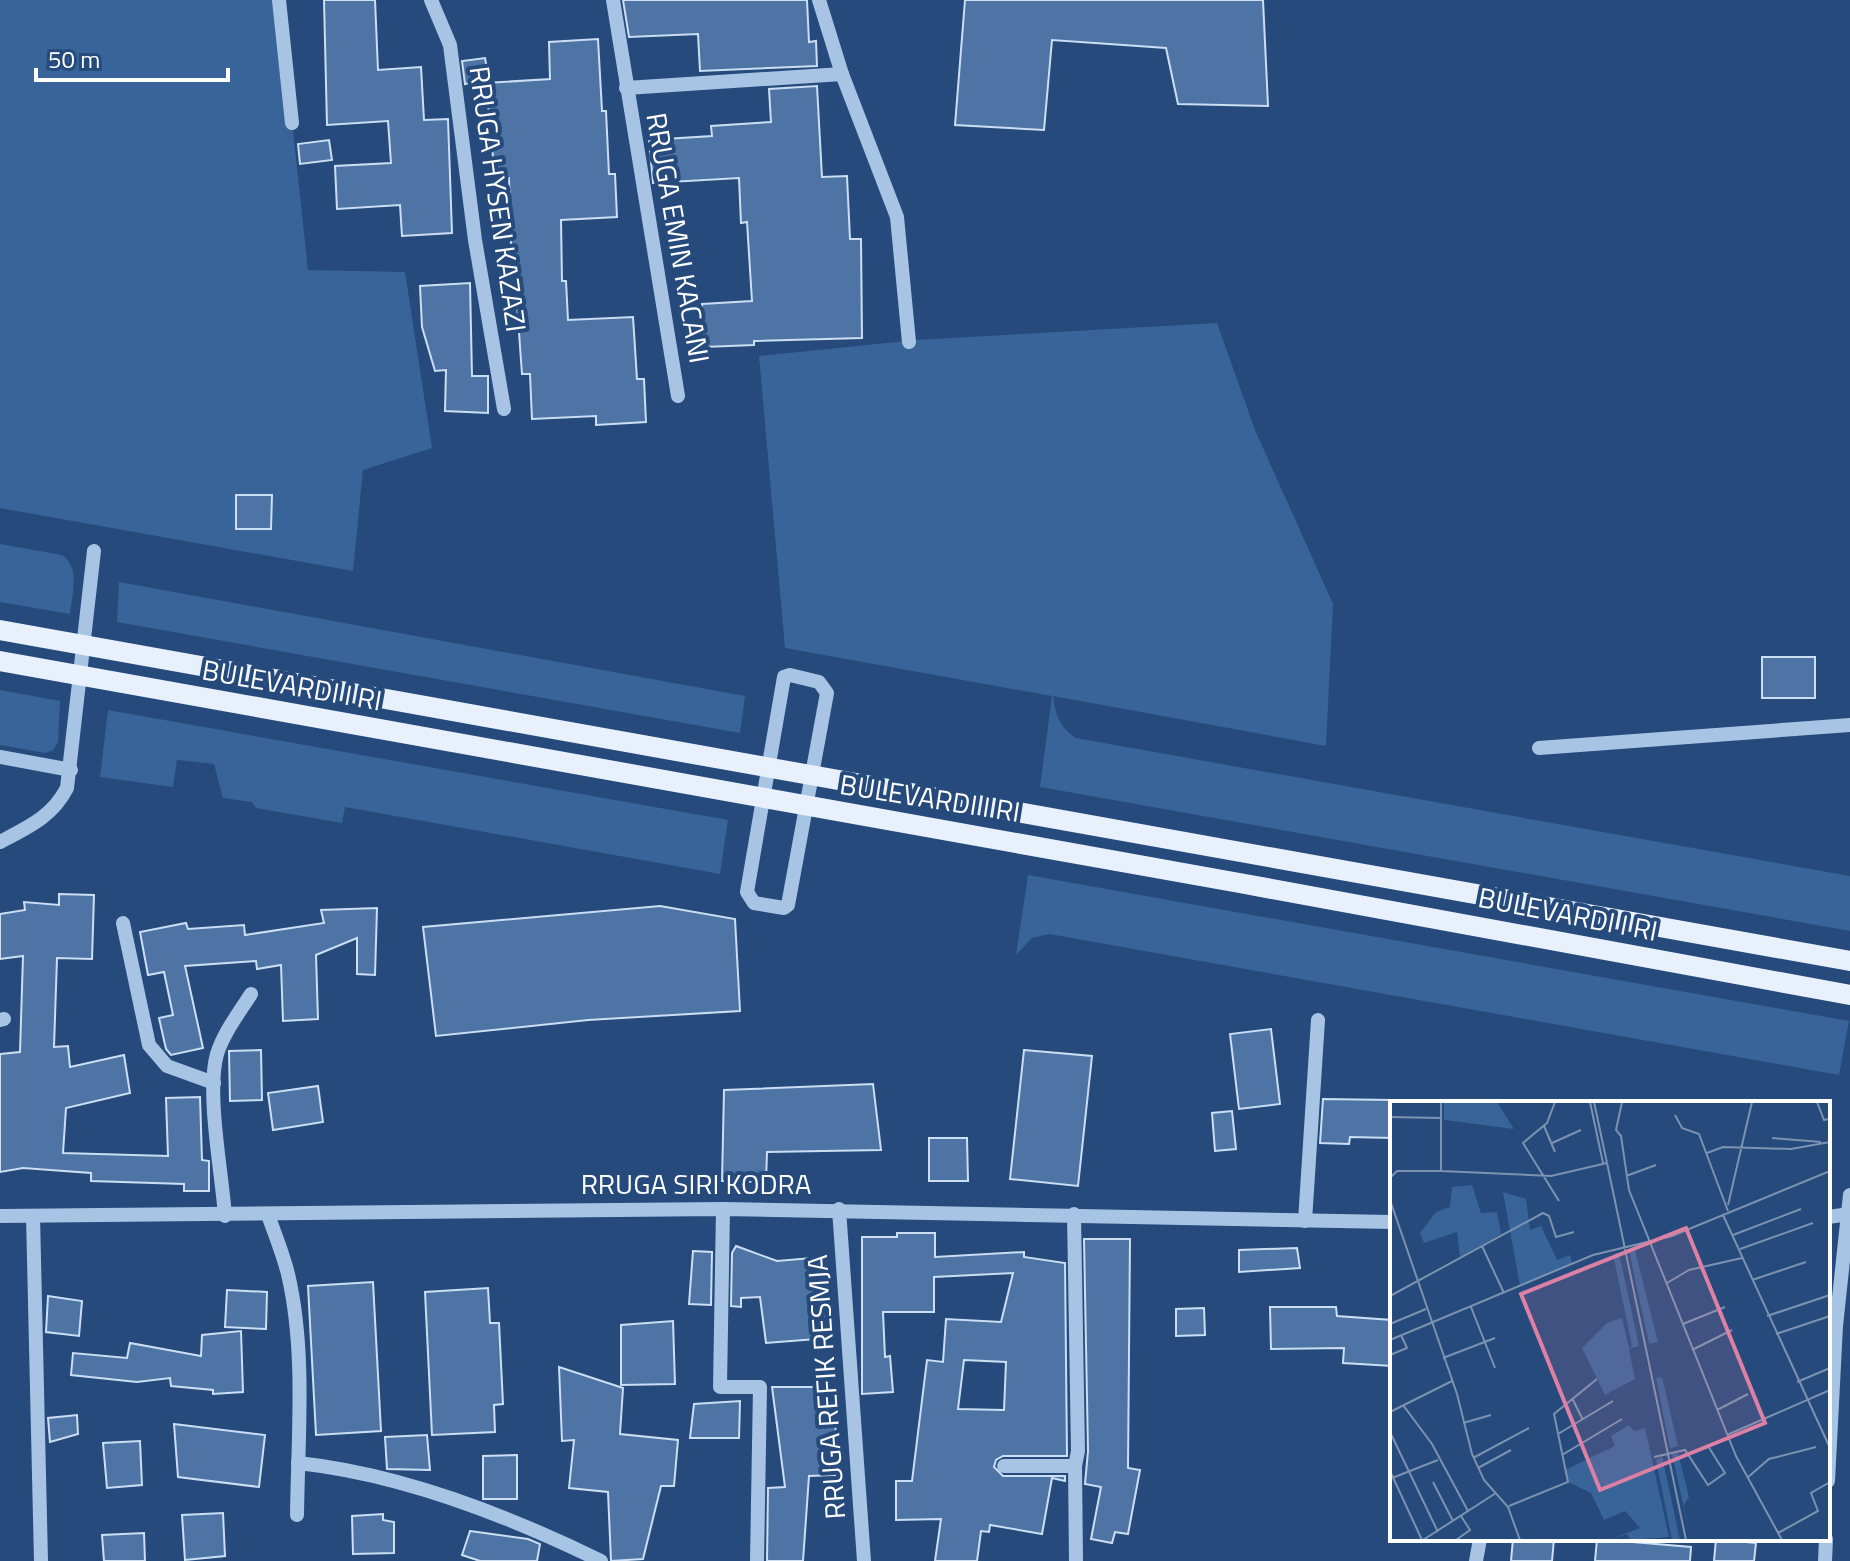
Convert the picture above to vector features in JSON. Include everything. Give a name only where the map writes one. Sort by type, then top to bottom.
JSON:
[{"type":"main road","name":"BULEVARDI I RI","points":[[0,630],[1850,961]]},
{"type":"main road","name":"BULEVARDI I RI","points":[[0,661],[763,799],[1032,843],[1850,995]]},
{"type":"street","points":[[279,0],[292,123]]},
{"type":"street","name":"RRUGA HYSEN KAZAZI","points":[[431,0],[450,45],[475,240],[504,409]]},
{"type":"street","name":"RRUGA EMIN KACANI","points":[[613,0],[678,396]]},
{"type":"street","points":[[819,0],[842,74],[897,217],[909,342]]},
{"type":"street","name":"RRUGA EMIN KACANI","points":[[626,88],[842,74]]},
{"type":"street","points":[[0,842],[45,818],[57,807],[71,770],[94,551]]},
{"type":"street","points":[[790,675],[819,682],[827,693],[812,775],[788,905],[784,908],[754,903],[747,892],[784,677],[790,675]]},
{"type":"street","points":[[1539,748],[1850,725]]},
{"type":"street","points":[[0,757],[71,770]]},
{"type":"street","points":[[123,923],[149,1045],[167,1066],[214,1083]]},
{"type":"street","points":[[225,1216],[214,1083],[217,1055],[225,1035],[251,994]]},
{"type":"street","points":[[1305,1221],[1318,1020]]},
{"type":"street","points":[[1830,1442],[1836,1326],[1850,1195]]},
{"type":"street","points":[[723,1209],[720,1387],[760,1387],[757,1561]]},
{"type":"street","name":"RRUGA SIRI KODRA","points":[[0,1216],[839,1209],[1390,1222]]},
{"type":"street","name":"RRUGA REFIK RESMJA","points":[[839,1209],[864,1561]]},
{"type":"street","points":[[1074,1214],[1078,1451],[1075,1466],[1076,1561]]},
{"type":"street","points":[[268,1215],[288,1274],[292,1304],[299,1390],[297,1515]]},
{"type":"street","points":[[33,1216],[41,1561]]},
{"type":"street","points":[[298,1463],[404,1483],[519,1525],[601,1561]]},
{"type":"street","points":[[1004,1466],[1075,1466]]},
{"type":"street","points":[[1476,1561],[1480,1541]]},
{"type":"street","points":[[1825,1561],[1826,1541]]},
{"type":"shaded area","points":[[0,0],[279,0],[308,270],[405,272],[432,448],[363,470],[353,571],[0,508]]},
{"type":"shaded area","points":[[1217,323],[1255,430],[1333,604],[1326,746],[1053,696],[1057,715],[1066,730],[1076,738],[1850,876],[1850,931],[1040,787],[1052,696],[785,648],[759,356],[916,340]]},
{"type":"shaded area","points":[[0,544],[62,555],[68,560],[74,582],[70,614],[0,602]]},
{"type":"shaded area","points":[[119,582],[745,696],[740,733],[117,622]]},
{"type":"shaded area","points":[[0,690],[60,701],[58,742],[53,750],[45,753],[0,745]]},
{"type":"shaded area","points":[[108,710],[728,820],[720,874],[345,807],[342,823],[256,808],[252,802],[223,798],[214,764],[177,760],[173,787],[100,777]]},
{"type":"shaded area","points":[[1028,875],[1849,1021],[1839,1075],[1049,934],[1032,938],[1016,955]]},
{"type":"building","points":[[324,0],[375,0],[378,70],[421,67],[424,120],[448,119],[452,233],[402,236],[400,205],[337,209],[335,166],[391,163],[388,121],[327,125]]},
{"type":"building","points":[[623,0],[807,0],[809,42],[816,41],[817,66],[700,71],[698,34],[629,37]]},
{"type":"building","points":[[965,0],[1263,0],[1268,106],[1178,104],[1166,48],[1052,40],[1044,130],[955,125]]},
{"type":"building","points":[[598,39],[602,111],[606,111],[609,174],[615,174],[617,217],[561,220],[562,281],[566,281],[568,320],[633,317],[637,379],[644,379],[646,422],[596,425],[596,416],[532,419],[530,374],[522,374],[515,277],[512,277],[509,178],[495,179],[486,83],[550,79],[549,42]]},
{"type":"building","points":[[485,58],[489,80],[465,84],[462,61]]},
{"type":"building","points":[[817,86],[822,177],[847,176],[850,239],[861,239],[862,338],[754,341],[754,345],[704,347],[702,304],[752,301],[747,222],[741,223],[739,178],[653,183],[649,140],[712,136],[711,126],[771,122],[769,89]]},
{"type":"building","points":[[329,140],[332,160],[300,164],[298,144]]},
{"type":"building","points":[[470,283],[472,376],[488,376],[488,413],[445,411],[446,370],[435,371],[422,327],[420,286]]},
{"type":"building","points":[[236,495],[272,495],[271,529],[236,529]]},
{"type":"building","points":[[1762,657],[1815,657],[1815,698],[1762,698]]},
{"type":"building","points":[[59,894],[94,895],[92,959],[57,958],[54,1047],[68,1046],[70,1067],[124,1055],[130,1093],[66,1108],[63,1153],[168,1156],[166,1098],[200,1097],[202,1160],[209,1161],[209,1191],[184,1191],[184,1184],[91,1181],[91,1173],[23,1168],[0,1172],[0,1054],[20,1052],[23,956],[0,959],[0,914],[25,910],[24,902],[59,905]]},
{"type":"building","points":[[660,906],[735,919],[740,1011],[588,1020],[436,1036],[423,927]]},
{"type":"building","points":[[377,908],[375,975],[357,974],[357,938],[316,955],[318,1019],[283,1021],[281,965],[257,969],[256,961],[185,966],[203,1048],[171,1055],[166,1049],[159,1018],[173,1015],[164,972],[148,975],[140,932],[186,923],[188,929],[244,925],[245,935],[324,923],[321,910]]},
{"type":"building","points":[[1271,1029],[1280,1104],[1239,1109],[1230,1034]]},
{"type":"building","points":[[261,1050],[262,1100],[230,1101],[229,1051]]},
{"type":"building","points":[[1024,1050],[1092,1056],[1078,1186],[1010,1179]]},
{"type":"building","points":[[873,1084],[881,1150],[767,1152],[766,1182],[722,1181],[724,1090]]},
{"type":"building","points":[[318,1086],[323,1122],[273,1130],[268,1093]]},
{"type":"building","points":[[1323,1099],[1392,1100],[1390,1138],[1350,1137],[1349,1144],[1320,1143]]},
{"type":"building","points":[[1232,1111],[1236,1149],[1215,1151],[1212,1113]]},
{"type":"building","points":[[929,1138],[967,1138],[968,1181],[929,1181]]},
{"type":"building","points":[[897,1233],[935,1233],[935,1257],[1024,1252],[1024,1257],[1065,1263],[1067,1456],[1003,1456],[996,1460],[994,1467],[1003,1476],[1065,1476],[1065,1481],[1052,1478],[1042,1534],[990,1525],[989,1532],[981,1531],[977,1561],[935,1561],[941,1519],[896,1520],[896,1481],[912,1481],[927,1360],[943,1362],[946,1319],[1001,1322],[1013,1273],[934,1277],[934,1312],[883,1312],[885,1357],[890,1356],[893,1392],[862,1394],[862,1237],[897,1237]],"holes":[[[964,1360],[1006,1362],[1004,1410],[958,1409]]]},
{"type":"building","points":[[1084,1239],[1130,1239],[1128,1468],[1140,1470],[1128,1534],[1115,1532],[1112,1543],[1091,1539],[1101,1487],[1085,1484],[1088,1451]]},
{"type":"building","points":[[736,1246],[777,1261],[823,1257],[829,1338],[766,1343],[760,1297],[741,1298],[741,1307],[731,1306],[732,1253]]},
{"type":"building","points":[[1297,1248],[1300,1268],[1239,1272],[1239,1250]]},
{"type":"building","points":[[693,1251],[712,1252],[711,1305],[689,1304]]},
{"type":"building","points":[[373,1282],[381,1431],[316,1435],[308,1286]]},
{"type":"building","points":[[488,1288],[490,1323],[499,1323],[503,1404],[494,1405],[495,1432],[432,1435],[425,1292]]},
{"type":"building","points":[[227,1290],[267,1292],[266,1329],[225,1327]]},
{"type":"building","points":[[48,1296],[82,1301],[79,1336],[46,1332]]},
{"type":"building","points":[[1270,1307],[1336,1307],[1337,1316],[1390,1320],[1390,1366],[1343,1363],[1344,1348],[1271,1349]]},
{"type":"building","points":[[1204,1308],[1205,1335],[1176,1336],[1176,1309]]},
{"type":"building","points":[[673,1321],[675,1384],[621,1385],[621,1325]]},
{"type":"building","points":[[241,1331],[243,1392],[213,1394],[213,1390],[171,1386],[170,1378],[137,1382],[71,1375],[73,1353],[127,1358],[130,1343],[201,1356],[202,1335]]},
{"type":"building","points":[[559,1367],[623,1388],[620,1434],[678,1440],[674,1486],[661,1486],[643,1559],[611,1561],[608,1492],[569,1488],[574,1440],[562,1441]]},
{"type":"building","points":[[772,1387],[832,1387],[836,1391],[835,1475],[809,1476],[803,1561],[767,1561],[768,1488],[785,1487]]},
{"type":"building","points":[[740,1401],[739,1438],[690,1438],[694,1404]]},
{"type":"building","points":[[77,1415],[78,1434],[50,1442],[48,1418]]},
{"type":"building","points":[[174,1424],[265,1435],[259,1487],[178,1477]]},
{"type":"building","points":[[427,1435],[430,1470],[387,1469],[385,1437]]},
{"type":"building","points":[[140,1441],[142,1485],[107,1488],[103,1443]]},
{"type":"building","points":[[517,1455],[517,1499],[483,1499],[483,1456]]},
{"type":"building","points":[[223,1513],[225,1556],[185,1560],[182,1515]]},
{"type":"building","points":[[383,1514],[383,1520],[394,1522],[394,1553],[353,1554],[352,1516]]},
{"type":"building","points":[[470,1531],[528,1539],[540,1544],[537,1561],[480,1561],[462,1555]]},
{"type":"building","points":[[144,1533],[145,1561],[104,1561],[102,1535]]},
{"type":"building","points":[[1513,1541],[1554,1541],[1552,1561],[1511,1561]]},
{"type":"building","points":[[1597,1541],[1691,1547],[1690,1561],[1595,1561]]},
{"type":"building","points":[[1716,1541],[1756,1543],[1754,1561],[1714,1561]]}]
